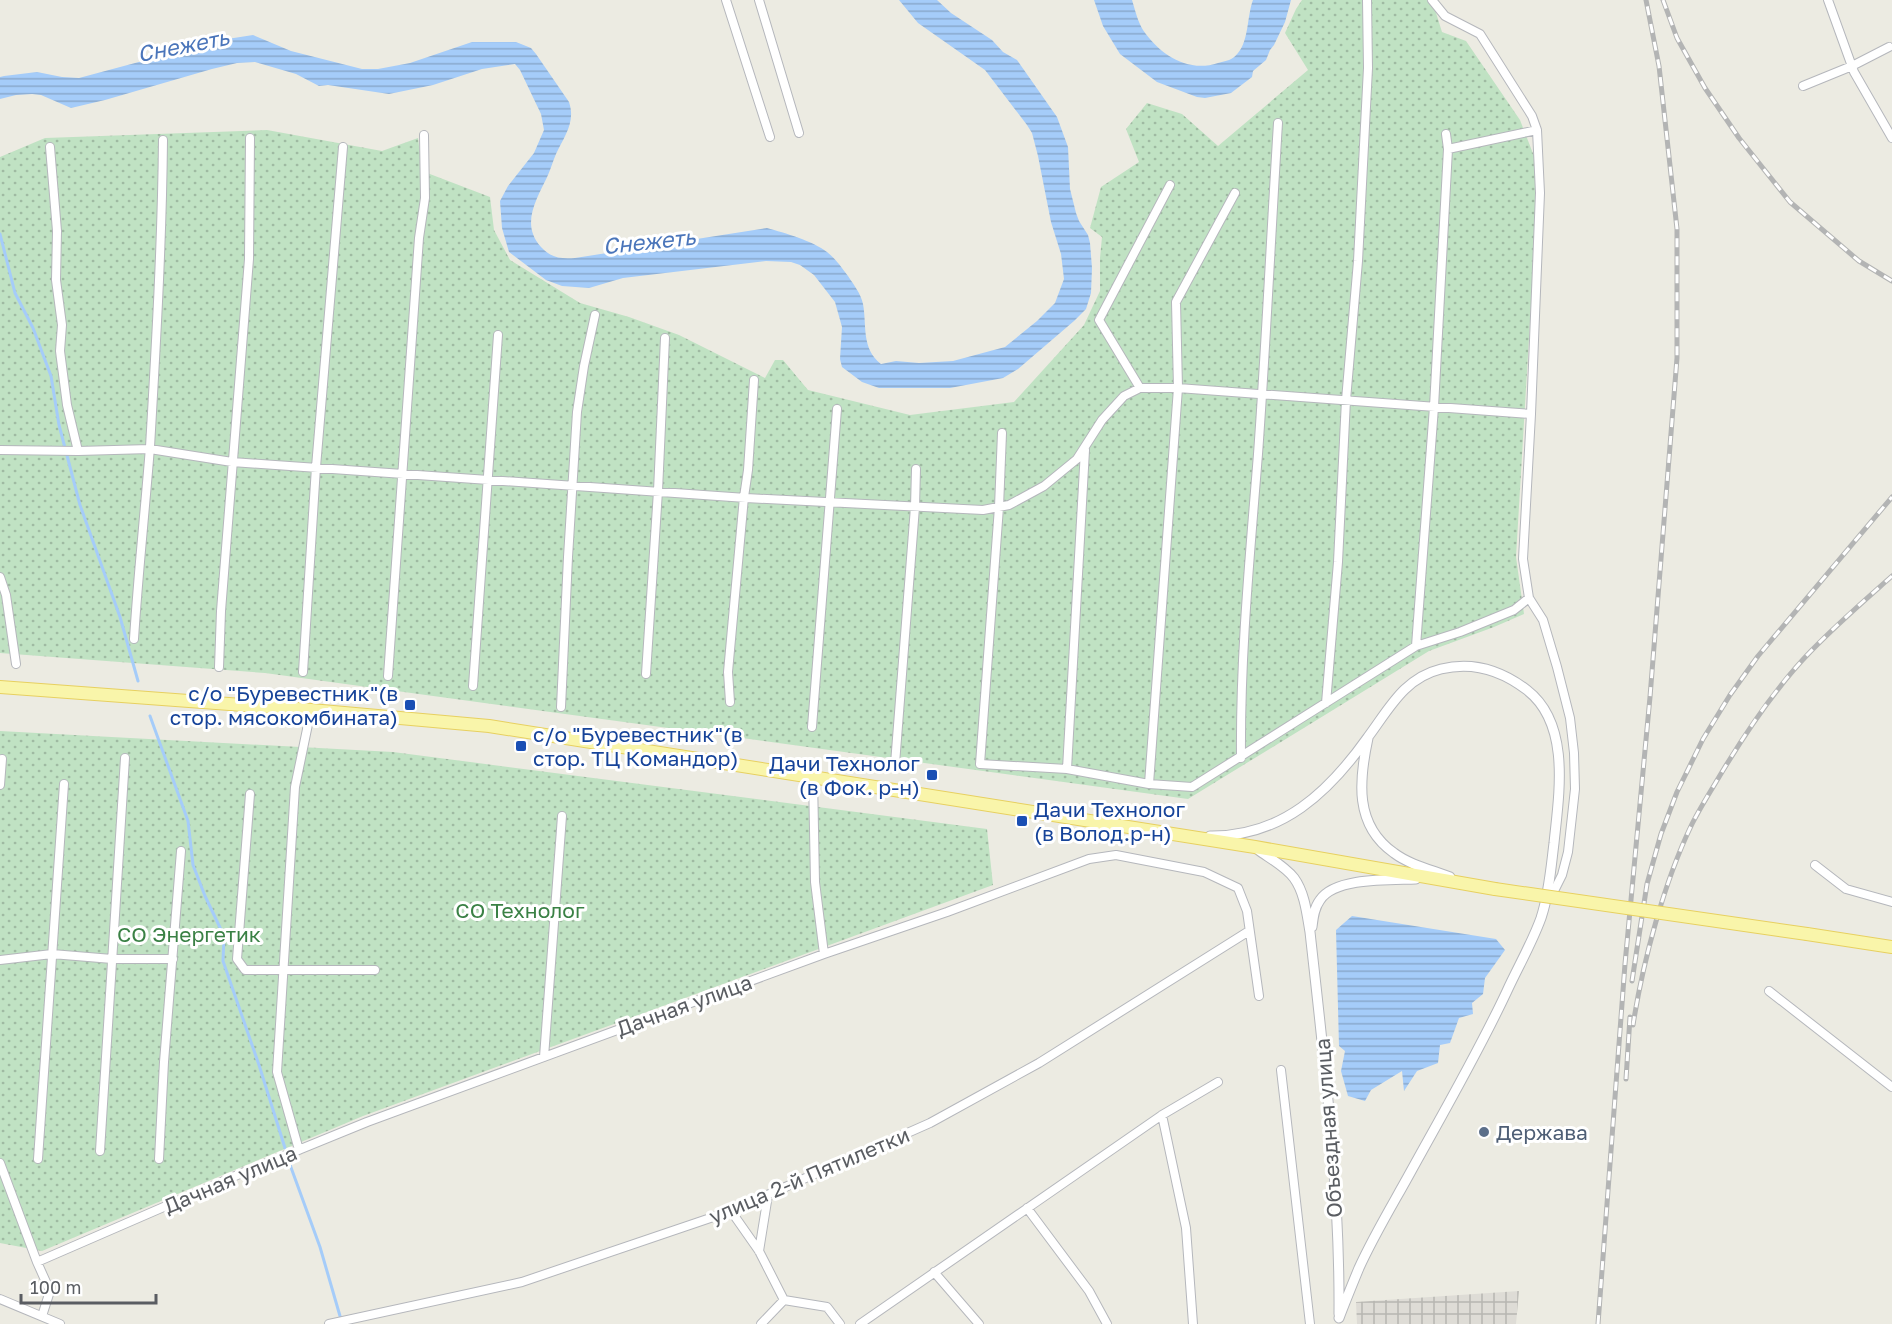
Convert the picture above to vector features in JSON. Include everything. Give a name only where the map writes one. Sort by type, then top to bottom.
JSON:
[{"type":"main road","points":[[0,687],[489,726],[1255,848],[1495,890],[1892,947]]},
{"type":"street","points":[[726,0],[770,137]]},
{"type":"street","points":[[759,0],[799,133]]},
{"type":"street","points":[[1326,703],[1338,562],[1346,400],[1358,261],[1368,80],[1367,0]]},
{"type":"street","points":[[1339,1321],[1356,1276],[1388,1212],[1486,1035],[1562,875],[1568,852],[1575,789],[1570,718],[1543,620],[1529,598],[1523,559],[1540,193],[1537,130],[1532,116],[1480,34],[1445,16],[1432,0]]},
{"type":"street","points":[[1828,0],[1852,66],[1892,138]]},
{"type":"street","points":[[1803,86],[1852,66],[1889,47]]},
{"type":"street","points":[[1241,758],[1240,713],[1278,123]]},
{"type":"street","points":[[1448,149],[1537,130]]},
{"type":"street","points":[[1416,646],[1434,407],[1448,149],[1446,134]]},
{"type":"street","points":[[388,676],[419,237],[425,198],[424,135]]},
{"type":"street","points":[[219,667],[220,610],[249,259],[250,138]]},
{"type":"street","points":[[134,639],[150,449],[163,219],[164,140]]},
{"type":"street","points":[[50,147],[57,231],[56,280],[62,325],[60,351],[67,405],[78,451]]},
{"type":"street","points":[[303,672],[316,467],[343,147]]},
{"type":"street","points":[[1140,388],[1099,320],[1170,185]]},
{"type":"street","points":[[1149,784],[1178,388],[1176,302],[1235,194]]},
{"type":"street","points":[[561,707],[578,412],[584,366],[595,315]]},
{"type":"street","points":[[473,686],[498,335]]},
{"type":"street","points":[[646,674],[665,338]]},
{"type":"street","points":[[730,702],[728,672],[748,470],[754,380]]},
{"type":"street","points":[[0,450],[150,449],[232,462],[744,497],[983,510],[1009,505],[1044,486],[1077,459],[1102,420],[1124,396],[1140,388],[1178,388],[1531,414]]},
{"type":"street","points":[[812,727],[837,409]]},
{"type":"street","points":[[1002,433],[999,507],[980,764],[1067,769],[1149,784],[1192,788],[1416,646],[1460,632],[1514,610],[1529,598]]},
{"type":"street","points":[[1067,769],[1085,447]]},
{"type":"street","points":[[895,764],[916,469]]},
{"type":"street","points":[[0,577],[6,596],[16,664]]},
{"type":"street","points":[[1175,835],[1244,834],[1298,811],[1333,782],[1369,736],[1390,704],[1405,688],[1422,676],[1441,669],[1461,666],[1484,667],[1501,673],[1531,693],[1549,718],[1556,745],[1559,790],[1552,860],[1542,917]]},
{"type":"street","points":[[299,1150],[277,1072],[295,787],[311,710]]},
{"type":"street","points":[[1369,736],[1360,787],[1363,805],[1373,832],[1395,854],[1473,886]]},
{"type":"street","points":[[100,1151],[125,758]]},
{"type":"street","points":[[0,785],[2,759]]},
{"type":"street","points":[[813,777],[815,882],[824,954]]},
{"type":"street","points":[[38,1159],[64,784]]},
{"type":"street","points":[[250,794],[237,959],[245,970],[375,970]]},
{"type":"street","points":[[544,1057],[562,816]]},
{"type":"street","name":"Объездная улица","points":[[1255,848],[1294,878],[1306,906],[1329,1104],[1339,1275],[1339,1321]]},
{"type":"street","points":[[159,1159],[164,1062],[182,851]]},
{"type":"street","name":"Дачная улица","points":[[37,1262],[242,1173],[367,1122],[1089,859],[1116,855],[1204,872],[1238,888],[1247,910],[1259,996]]},
{"type":"street","points":[[1815,865],[1846,889],[1892,902]]},
{"type":"street","points":[[1310,933],[1315,909],[1321,898],[1331,890],[1356,883],[1426,878]]},
{"type":"street","name":"улица 2-й Пятилетки","points":[[329,1324],[522,1282],[731,1211],[930,1123],[1039,1064],[1249,931]]},
{"type":"street","points":[[0,960],[52,954],[112,959],[173,959]]},
{"type":"street","points":[[1769,991],[1892,1087]]},
{"type":"street","points":[[1281,1070],[1310,1324]]},
{"type":"street","points":[[860,1324],[1162,1115],[1218,1082]]},
{"type":"street","points":[[1162,1115],[1186,1228],[1193,1324]]},
{"type":"street","points":[[0,1163],[50,1291],[42,1316]]},
{"type":"street","points":[[759,1251],[768,1195]]},
{"type":"street","points":[[1027,1208],[1089,1291],[1107,1324]]},
{"type":"street","points":[[731,1211],[759,1251],[784,1300]]},
{"type":"street","points":[[934,1272],[979,1324]]},
{"type":"street","points":[[1339,1275],[1348,1279],[1356,1276]]},
{"type":"street","points":[[0,1299],[60,1324]]},
{"type":"street","points":[[784,1300],[827,1307],[840,1324]]},
{"type":"street","points":[[761,1324],[784,1300]]},
{"type":"shaded area","points":[[1519,1291],[1516,1324],[1357,1324],[1356,1302]]},
{"type":"green space","points":[[1302,0],[1432,0],[1442,32],[1466,41],[1520,120],[1539,169],[1516,557],[1524,614],[1429,651],[1188,799],[265,673],[0,653],[0,157],[45,138],[267,130],[382,151],[418,138],[422,171],[490,197],[494,230],[510,260],[580,303],[679,335],[765,378],[775,360],[783,360],[808,390],[910,415],[1014,402],[1084,325],[1100,291],[1102,237],[1090,228],[1101,187],[1139,162],[1126,129],[1147,103],[1182,114],[1218,146],[1308,70],[1285,33]]},
{"type":"green space","points":[[0,731],[393,752],[987,829],[993,885],[363,1116],[42,1251],[0,1243]]},
{"type":"water","points":[[899,0],[937,0],[951,13],[992,40],[1003,52],[1017,60],[1057,117],[1068,147],[1070,189],[1076,213],[1090,243],[1091,293],[1086,309],[1074,321],[1018,369],[1003,378],[950,388],[879,388],[862,382],[842,367],[840,359],[842,327],[835,302],[814,275],[800,265],[791,262],[766,261],[623,278],[589,288],[562,286],[546,280],[509,252],[502,228],[500,201],[508,186],[534,153],[544,130],[541,114],[515,64],[482,69],[433,85],[389,94],[328,85],[319,86],[296,74],[255,62],[237,63],[212,69],[71,108],[41,95],[16,95],[0,99],[0,77],[37,72],[79,78],[221,40],[253,35],[291,51],[362,69],[378,69],[410,63],[472,42],[516,42],[531,48],[536,54],[569,102],[571,109],[568,129],[532,211],[532,229],[535,238],[549,254],[561,258],[575,258],[767,228],[814,244],[833,257],[861,297],[870,351],[881,364],[896,361],[919,363],[953,361],[1005,347],[1037,321],[1055,303],[1064,279],[1061,254],[1051,222],[1032,133],[1027,125],[985,70],[918,23]]},
{"type":"water","points":[[1094,0],[1132,0],[1141,27],[1150,39],[1176,60],[1196,66],[1224,62],[1236,55],[1242,48],[1253,0],[1291,0],[1285,22],[1274,45],[1266,60],[1253,71],[1252,77],[1231,93],[1205,98],[1157,82],[1120,54],[1103,26]]},
{"type":"water","points":[[1352,916],[1496,939],[1505,950],[1485,978],[1483,994],[1472,1003],[1473,1014],[1459,1018],[1450,1043],[1440,1045],[1438,1063],[1417,1071],[1404,1091],[1402,1071],[1371,1090],[1365,1101],[1348,1096],[1341,1071],[1345,1051],[1339,1046],[1336,930]]},
{"type":"waterway","points":[[0,234],[15,293],[33,328],[51,376],[59,425],[80,505],[120,617],[138,681]]},
{"type":"waterway","points":[[150,716],[188,821],[193,865],[224,936],[223,961],[285,1148]]},
{"type":"waterway","points":[[289,1162],[320,1247],[340,1316]]},
{"type":"railway","points":[[1598,1324],[1625,964],[1650,697],[1677,358],[1677,229],[1659,66],[1646,0]]},
{"type":"railway","points":[[1663,0],[1677,38],[1705,88],[1739,138],[1790,202],[1859,261],[1892,281]]},
{"type":"railway","points":[[1632,981],[1647,884],[1661,834],[1677,792],[1703,739],[1758,656],[1892,497]]},
{"type":"railway","points":[[1633,1025],[1642,975],[1664,896],[1682,847],[1703,804],[1752,724],[1786,679],[1831,631],[1892,576]]},
{"type":"railway","points":[[1626,1079],[1630,1017]]},
{"type":"place","name":"с/о \"Буревестник\"(в стор. мясокомбината)","points":[[410,705]]},
{"type":"place","name":"с/о \"Буревестник\"(в стор. ТЦ Командор)","points":[[521,746]]},
{"type":"place","name":"Дачи Технолог (в Фок. р-н)","points":[[932,775]]},
{"type":"place","name":"Дачи Технолог (в Волод.р-н)","points":[[1022,821]]},
{"type":"place","name":"Держава","points":[[1484,1132]]},
{"type":"water label","name":"Снежеть","points":[[183,45]]},
{"type":"water label","name":"Снежеть","points":[[649,241]]},
{"type":"park label","name":"СО Технолог","points":[[520,910]]},
{"type":"park label","name":"СО Энергетик","points":[[189,934]]}]
